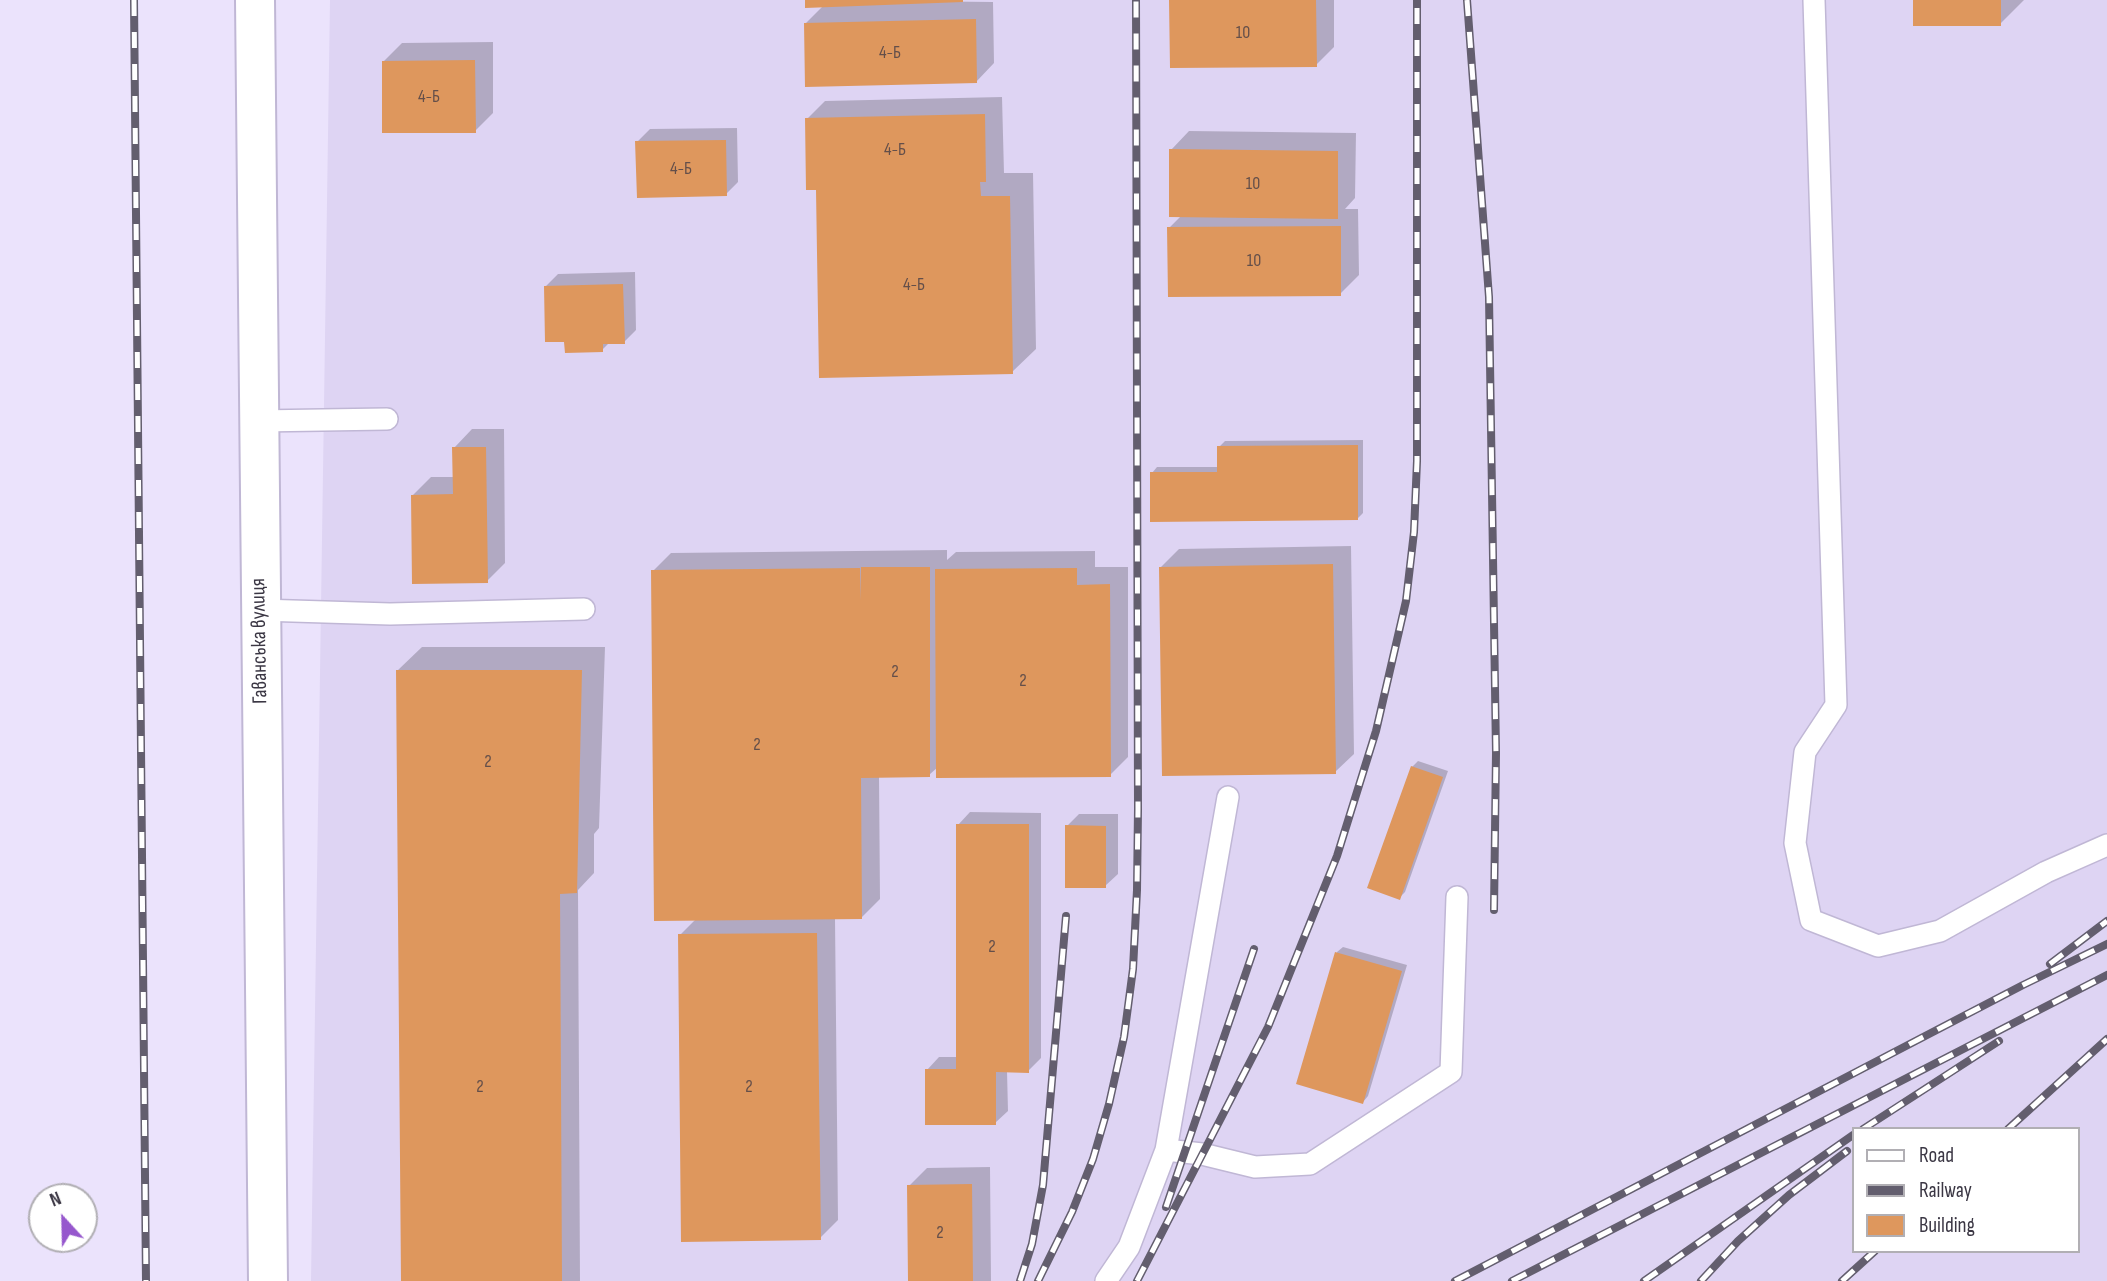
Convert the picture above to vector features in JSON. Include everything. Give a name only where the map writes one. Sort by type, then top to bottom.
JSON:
[{"type":"street","name":"Гаванська вулиця","points":[[255,0],[268,1281]]},
{"type":"lane","points":[[1814,0],[1836,705],[1805,752],[1795,844],[1811,919],[1878,946],[1940,931],[2046,872],[2107,845]]},
{"type":"lane","points":[[258,421],[387,419]]},
{"type":"lane","points":[[260,610],[390,614],[584,610]]},
{"type":"lane","points":[[1106,1281],[1129,1247],[1166,1150],[1228,797]]},
{"type":"lane","points":[[1166,1150],[1202,1154],[1255,1167],[1310,1164],[1451,1072],[1457,897]]},
{"type":"shaded area","points":[[330,0],[2107,0],[2107,1281],[311,1281]]},
{"type":"building","points":[[805,0],[963,0],[963,2],[805,8]]},
{"type":"building","points":[[1169,0],[1316,0],[1317,67],[1170,68]]},
{"type":"building","points":[[1913,0],[2001,0],[2001,26],[1913,26]]},
{"type":"building","points":[[976,19],[977,83],[805,87],[804,23]]},
{"type":"building","points":[[475,60],[476,133],[382,133],[382,61]]},
{"type":"building","points":[[985,114],[986,182],[980,182],[981,196],[1010,196],[1013,374],[819,378],[816,190],[806,190],[805,118]]},
{"type":"building","points":[[726,140],[727,196],[637,198],[635,141]]},
{"type":"building","points":[[1169,149],[1338,151],[1338,219],[1169,217]]},
{"type":"building","points":[[1341,226],[1341,296],[1168,297],[1167,227]]},
{"type":"building","points":[[623,284],[625,344],[603,344],[603,352],[565,353],[564,342],[545,342],[544,286]]},
{"type":"building","points":[[1358,445],[1358,520],[1150,522],[1150,472],[1217,472],[1217,446]]},
{"type":"building","points":[[452,447],[486,447],[488,583],[412,584],[411,495],[453,494]]},
{"type":"building","points":[[1333,564],[1336,774],[1162,776],[1159,567]]},
{"type":"building","points":[[861,567],[930,567],[930,777],[861,778],[862,919],[654,921],[651,570],[860,568],[861,601]]},
{"type":"building","points":[[1077,568],[1077,585],[1110,584],[1111,777],[936,778],[935,569]]},
{"type":"building","points":[[396,670],[582,670],[577,893],[560,894],[562,1281],[401,1281]]},
{"type":"building","points":[[1411,766],[1443,777],[1400,900],[1367,888]]},
{"type":"building","points":[[956,824],[1029,824],[1029,1073],[996,1072],[996,1125],[925,1125],[925,1069],[956,1069]]},
{"type":"building","points":[[1065,825],[1106,826],[1106,888],[1065,888]]},
{"type":"building","points":[[817,933],[821,1240],[681,1242],[678,934]]},
{"type":"building","points":[[1335,952],[1402,971],[1363,1104],[1296,1084]]},
{"type":"building","points":[[972,1184],[973,1281],[908,1281],[907,1185]]},
{"type":"railway","points":[[134,0],[146,1281]]},
{"type":"railway","points":[[1038,1281],[1072,1212],[1093,1159],[1124,1037],[1133,969],[1138,809],[1136,0]]},
{"type":"railway","points":[[1137,1281],[1268,1027],[1337,856],[1376,731],[1406,601],[1414,532],[1417,461],[1417,0]]},
{"type":"railway","points":[[1467,0],[1489,297],[1496,753],[1494,910]]},
{"type":"railway","points":[[1020,1281],[1032,1244],[1043,1185],[1066,916]]},
{"type":"railway","points":[[2050,964],[2107,921]]},
{"type":"railway","points":[[1455,1281],[2023,985],[2107,944]]},
{"type":"railway","points":[[1166,1207],[1254,949]]},
{"type":"railway","points":[[1512,1281],[2107,975]]},
{"type":"railway","points":[[2010,1127],[2107,1039]]},
{"type":"railway","points":[[1866,1127],[1999,1041]]},
{"type":"railway","points":[[1644,1281],[1852,1136]]},
{"type":"railway","points":[[1701,1281],[1738,1241],[1789,1195],[1847,1151]]},
{"type":"railway","points":[[1842,1281],[1873,1253]]}]
